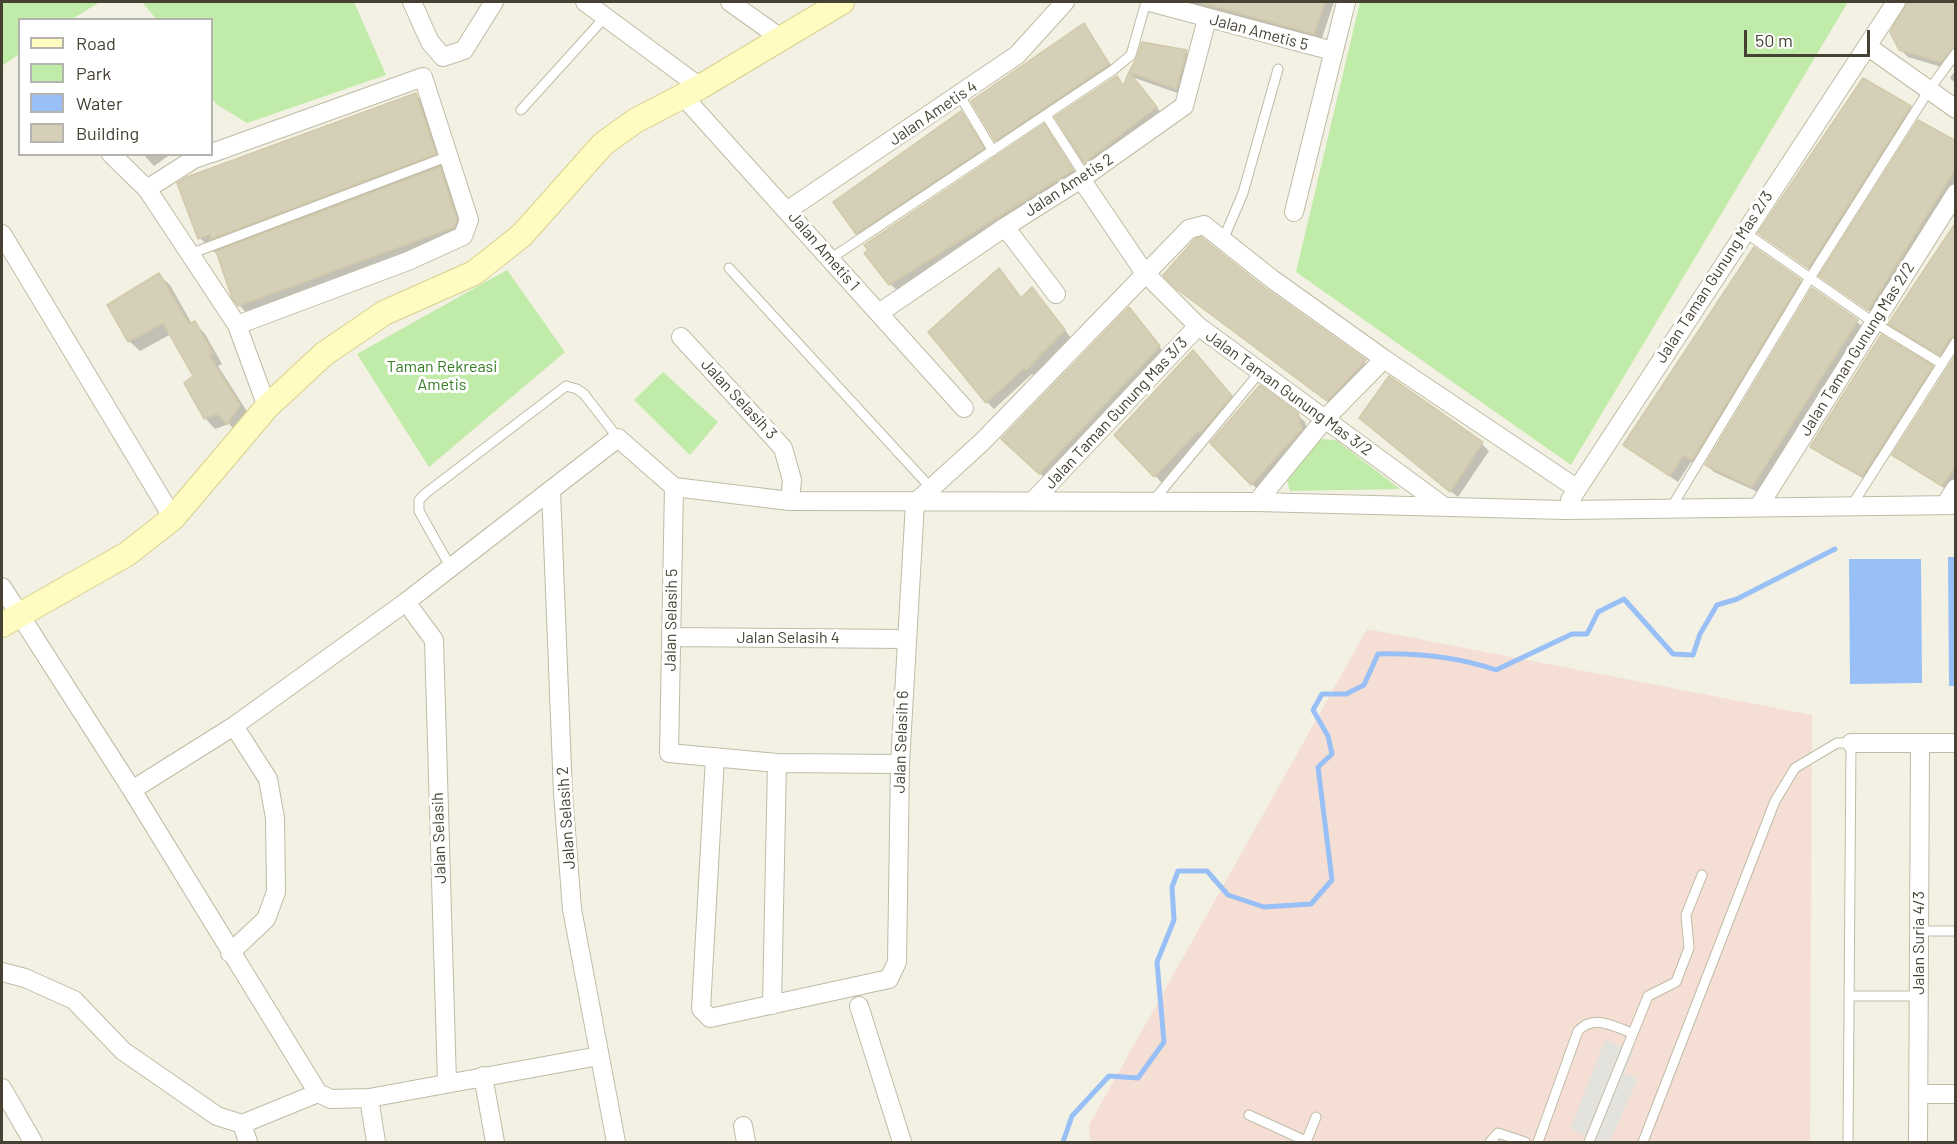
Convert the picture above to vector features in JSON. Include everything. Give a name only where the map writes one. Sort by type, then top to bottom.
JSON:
[{"type":"street","points":[[412,2],[430,42],[443,57],[464,50],[494,2]]},
{"type":"street","name":"Jalan Ametis 1","points":[[585,2],[606,16],[691,91],[830,259],[964,408]]},
{"type":"street","points":[[730,2],[782,39]]},
{"type":"street","points":[[10,620],[127,554],[172,518],[267,407],[324,354],[384,314],[474,273],[522,235],[603,144],[635,121],[782,39],[842,2]]},
{"type":"street","name":"Jalan Ametis 4","points":[[788,210],[960,96],[1017,55],[1065,2]]},
{"type":"street","name":"Jalan Ametis 5","points":[[1148,2],[1333,51]]},
{"type":"street","points":[[1294,213],[1346,2]]},
{"type":"street","name":"Jalan Taman Gunung Mas 2/3","points":[[1565,510],[1576,489],[1743,231],[1896,2]]},
{"type":"street","name":"Jalan Ametis 2","points":[[879,313],[1083,177],[1184,106],[1207,19]]},
{"type":"street","points":[[1867,46],[1956,108]]},
{"type":"street","points":[[213,151],[423,77],[469,220],[463,236],[408,261],[237,325]]},
{"type":"street","points":[[113,156],[147,189],[237,325],[267,407]]},
{"type":"street","points":[[147,189],[199,156]]},
{"type":"street","name":"Jalan Taman Gunung Mas 3/2","points":[[1083,177],[1144,272],[1198,326],[1442,505]]},
{"type":"street","name":"Jalan Taman Gunung Mas 2/2","points":[[1759,506],[1956,193]]},
{"type":"street","points":[[915,503],[982,442],[1144,272],[1189,229],[1204,225],[1272,279],[1384,359],[1576,489]]},
{"type":"street","points":[[1005,227],[1056,294]]},
{"type":"street","points":[[2,234],[172,518]]},
{"type":"street","name":"Jalan Taman Gunung Mas 3/3","points":[[1034,500],[1198,326]]},
{"type":"street","name":"Jalan Selasih 3","points":[[681,337],[783,448],[792,480],[790,501]]},
{"type":"street","points":[[1257,502],[1325,419],[1384,359]]},
{"type":"street","points":[[132,790],[234,726],[406,602],[618,438],[674,487],[790,501],[1257,502],[1442,505],[1565,510],[1950,505],[1956,488]]},
{"type":"street","name":"Jalan Selasih 5","points":[[674,487],[669,753],[715,757]]},
{"type":"street","name":"Jalan Selasih 2","points":[[551,490],[563,793],[572,909],[616,1143]]},
{"type":"street","name":"Jalan Selasih 6","points":[[772,1005],[889,979],[897,962],[900,764],[905,639],[915,503]]},
{"type":"street","points":[[2,586],[10,620],[132,790],[318,1094],[331,1099],[369,1098],[599,1056]]},
{"type":"street","name":"Jalan Selasih","points":[[406,602],[434,640],[447,1083]]},
{"type":"street","name":"Jalan Selasih 4","points":[[671,637],[905,639]]},
{"type":"street","points":[[230,953],[266,919],[276,892],[275,818],[268,778],[234,726]]},
{"type":"street","points":[[1851,742],[1956,743]]},
{"type":"street","name":"Jalan Suria 4/3","points":[[1918,1143],[1920,743]]},
{"type":"street","points":[[777,763],[772,1005],[711,1018],[701,1009],[715,757],[777,763],[900,764]]},
{"type":"street","points":[[2,972],[25,978],[74,1000],[123,1051],[217,1116],[242,1124],[318,1094]]},
{"type":"street","points":[[859,1006],[902,1143]]},
{"type":"street","points":[[483,1076],[495,1143]]},
{"type":"street","points":[[2,1088],[33,1143]]},
{"type":"street","points":[[1919,1094],[1956,1094]]},
{"type":"street","points":[[369,1098],[376,1143]]},
{"type":"street","points":[[242,1124],[249,1143]]},
{"type":"lane","points":[[830,259],[1047,117],[1113,70],[1131,55],[1148,2]]},
{"type":"lane","points":[[521,110],[606,16]]},
{"type":"lane","points":[[1671,508],[1810,278],[1929,90],[1956,53]]},
{"type":"lane","points":[[1223,240],[1243,193],[1278,69]]},
{"type":"lane","points":[[960,96],[993,151]]},
{"type":"lane","points":[[1047,117],[1083,177]]},
{"type":"lane","points":[[190,254],[449,156]]},
{"type":"lane","points":[[1743,231],[1873,322],[1942,364]]},
{"type":"lane","points":[[729,268],[930,487]]},
{"type":"lane","points":[[1852,505],[1956,342]]},
{"type":"lane","points":[[1153,501],[1260,372]]},
{"type":"lane","points":[[450,568],[419,511],[418,500],[426,493],[566,386],[584,394],[618,438]]},
{"type":"lane","points":[[1643,1143],[1775,801],[1795,768],[1837,743],[1851,742],[1848,1143]]},
{"type":"lane","points":[[1589,1143],[1648,996],[1676,982],[1689,948],[1686,915],[1702,875]]},
{"type":"lane","points":[[1919,931],[1956,931]]},
{"type":"lane","points":[[1849,996],[1919,996]]},
{"type":"lane","points":[[1538,1143],[1578,1031],[1586,1023],[1597,1021],[1632,1033]]},
{"type":"lane","points":[[1249,1115],[1306,1142],[1316,1117]]},
{"type":"lane","points":[[1490,1143],[1498,1133],[1524,1142]]},
{"type":"shaded area","points":[[1367,629],[1812,715],[1810,1142],[1090,1142],[1089,1125]]},
{"type":"shaded area","points":[[1605,1040],[1633,1052],[1624,1074],[1638,1078],[1610,1142],[1600,1142],[1570,1129]]},
{"type":"green space","points":[[2,2],[100,2],[74,18],[18,18],[18,55],[2,66]]},
{"type":"green space","points":[[142,2],[354,2],[386,75],[247,123],[216,104],[213,100],[213,18],[155,18]]},
{"type":"green space","points":[[1360,2],[1848,2],[1571,465],[1296,272]]},
{"type":"green space","name":"Taman Rekreasi Ametis","points":[[507,270],[565,352],[429,467],[357,354]]},
{"type":"green space","points":[[663,372],[718,422],[690,455],[634,400]]},
{"type":"green space","points":[[1320,439],[1336,440],[1400,489],[1290,491],[1286,477]]},
{"type":"water","points":[[1948,557],[1955,557],[1955,686],[1949,686]]},
{"type":"water","points":[[1849,559],[1921,559],[1922,683],[1850,684]]},
{"type":"building","points":[[1199,2],[1325,2],[1314,34]]},
{"type":"building","points":[[1907,2],[1956,2],[1956,46],[1941,62],[1899,50],[1890,32]]},
{"type":"building","points":[[1084,23],[1109,64],[995,141],[971,101]]},
{"type":"building","points":[[1142,42],[1187,50],[1176,89],[1129,72]]},
{"type":"building","points":[[1129,72],[1157,107],[1084,163],[1055,117],[1117,76],[1123,86]]},
{"type":"building","points":[[1863,78],[1911,106],[1808,268],[1758,233]]},
{"type":"building","points":[[416,93],[436,154],[211,239],[210,234],[198,239],[177,183],[187,177]]},
{"type":"building","points":[[961,111],[984,148],[856,234],[833,202]]},
{"type":"building","points":[[1918,120],[1956,141],[1956,168],[1868,310],[1819,276]]},
{"type":"building","points":[[1044,124],[1073,170],[889,285],[864,253],[868,250],[864,245]]},
{"type":"building","points":[[440,167],[457,220],[454,227],[238,306],[232,298],[216,251]]},
{"type":"building","points":[[1956,222],[1956,335],[1950,338],[1940,355],[1888,324]]},
{"type":"building","points":[[1201,237],[1265,288],[1366,360],[1327,401],[1174,287],[1163,275],[1195,239]]},
{"type":"building","points":[[1754,247],[1801,280],[1692,460],[1683,456],[1670,476],[1623,445]]},
{"type":"building","points":[[999,268],[1021,298],[1032,287],[1065,330],[1026,370],[1024,368],[986,403],[928,332]]},
{"type":"building","points":[[159,273],[189,324],[195,321],[213,353],[209,355],[240,405],[227,424],[217,414],[204,419],[184,383],[193,376],[163,323],[128,342],[107,305]]},
{"type":"building","points":[[1812,288],[1858,320],[1752,487],[1705,465]]},
{"type":"building","points":[[1129,307],[1160,346],[1039,474],[1001,439]]},
{"type":"building","points":[[1881,335],[1933,366],[1862,476],[1810,447]]},
{"type":"building","points":[[1193,350],[1232,396],[1200,433],[1198,431],[1154,477],[1114,435]]},
{"type":"building","points":[[1956,355],[1956,465],[1942,486],[1892,455]]},
{"type":"building","points":[[1389,376],[1483,442],[1450,492],[1359,418]]},
{"type":"building","points":[[1260,385],[1298,413],[1302,429],[1251,485],[1210,443]]},
{"type":"waterway","points":[[1063,1142],[1072,1116],[1109,1076],[1138,1078],[1164,1042],[1157,962],[1174,920],[1172,887],[1178,871],[1207,871],[1228,895],[1264,907],[1311,904],[1332,880],[1318,767],[1332,754],[1328,736],[1313,710],[1322,694],[1346,694],[1364,685],[1378,654],[1437,657],[1496,670],[1572,634],[1587,634],[1598,612],[1624,599],[1673,654],[1693,655],[1700,634],[1717,605],[1737,599],[1835,549]]}]
